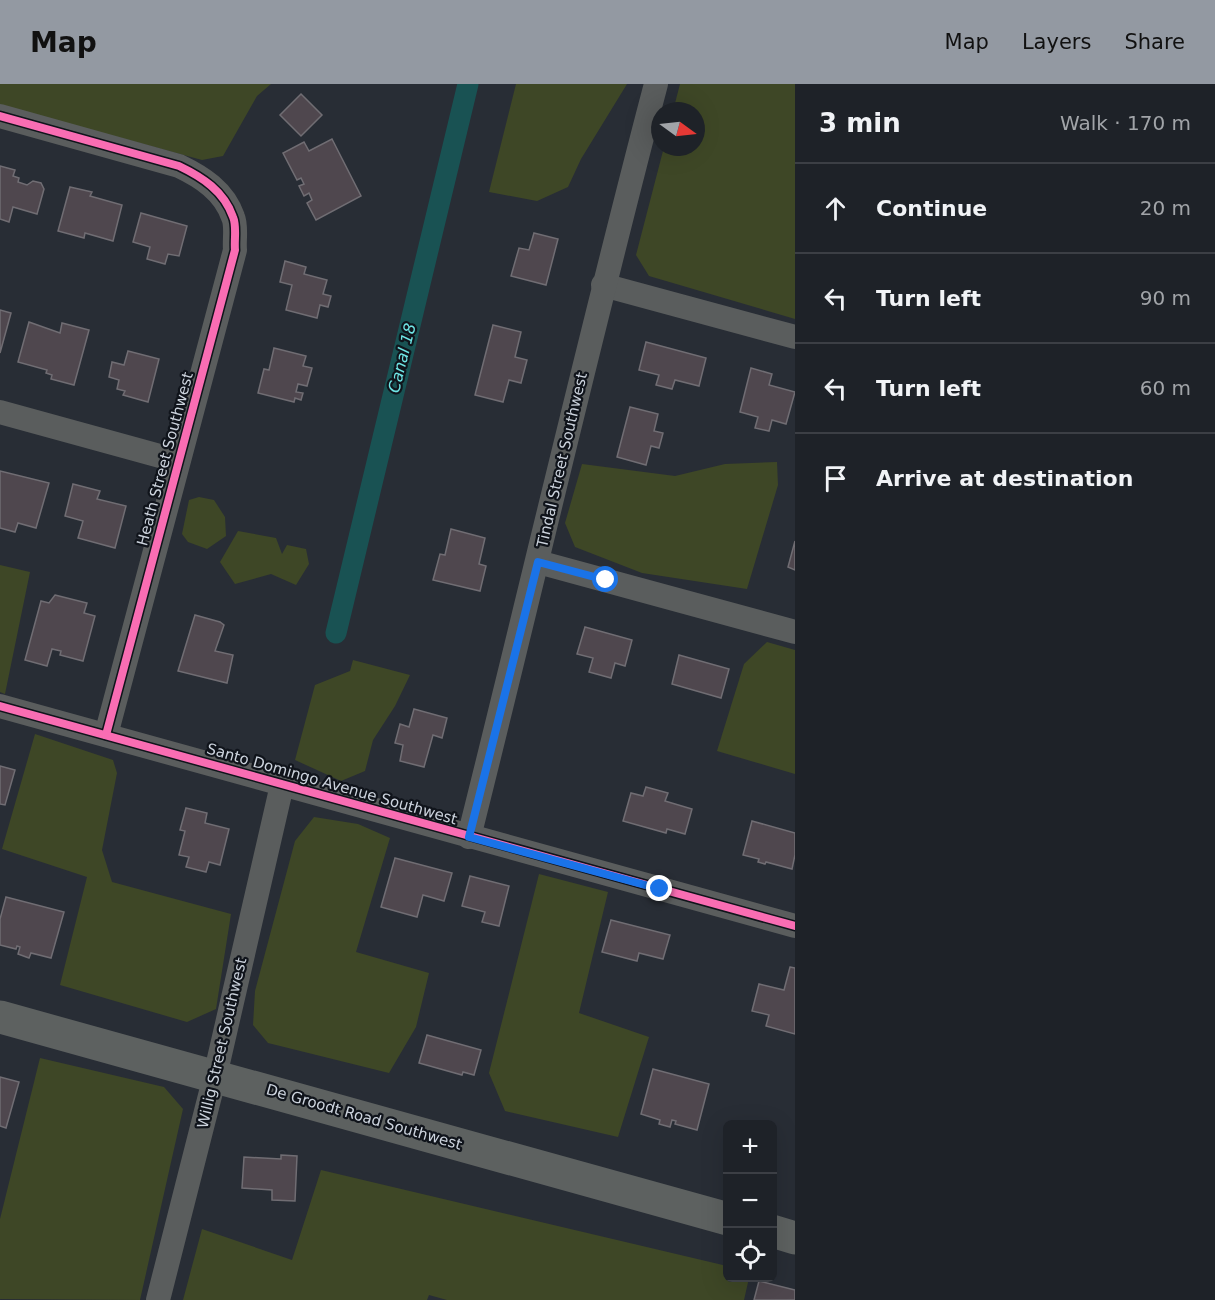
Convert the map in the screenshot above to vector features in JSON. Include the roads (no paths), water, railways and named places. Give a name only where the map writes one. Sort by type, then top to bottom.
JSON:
[{"type":"street","name":"Tindal Street Southwest","points":[[469,837],[538,562],[603,285],[656,84]]},
{"type":"street","name":"Heath Street Southwest","points":[[0,116],[179,166],[204,178],[219,193],[234,218],[235,250],[106,735]]},
{"type":"street","points":[[603,285],[795,337]]},
{"type":"street","points":[[0,412],[178,461]]},
{"type":"street","points":[[538,562],[795,632]]},
{"type":"street","name":"Santo Domingo Avenue Southwest","points":[[0,706],[795,926]]},
{"type":"street","name":"Willig Street Southwest","points":[[158,1300],[215,1076],[282,784]]},
{"type":"street","name":"De Groodt Road Southwest","points":[[0,1017],[723,1218]]},
{"type":"street","points":[[777,1233],[795,1238]]},
{"type":"waterway","name":"Canal 18","points":[[336,633],[468,84]]}]
